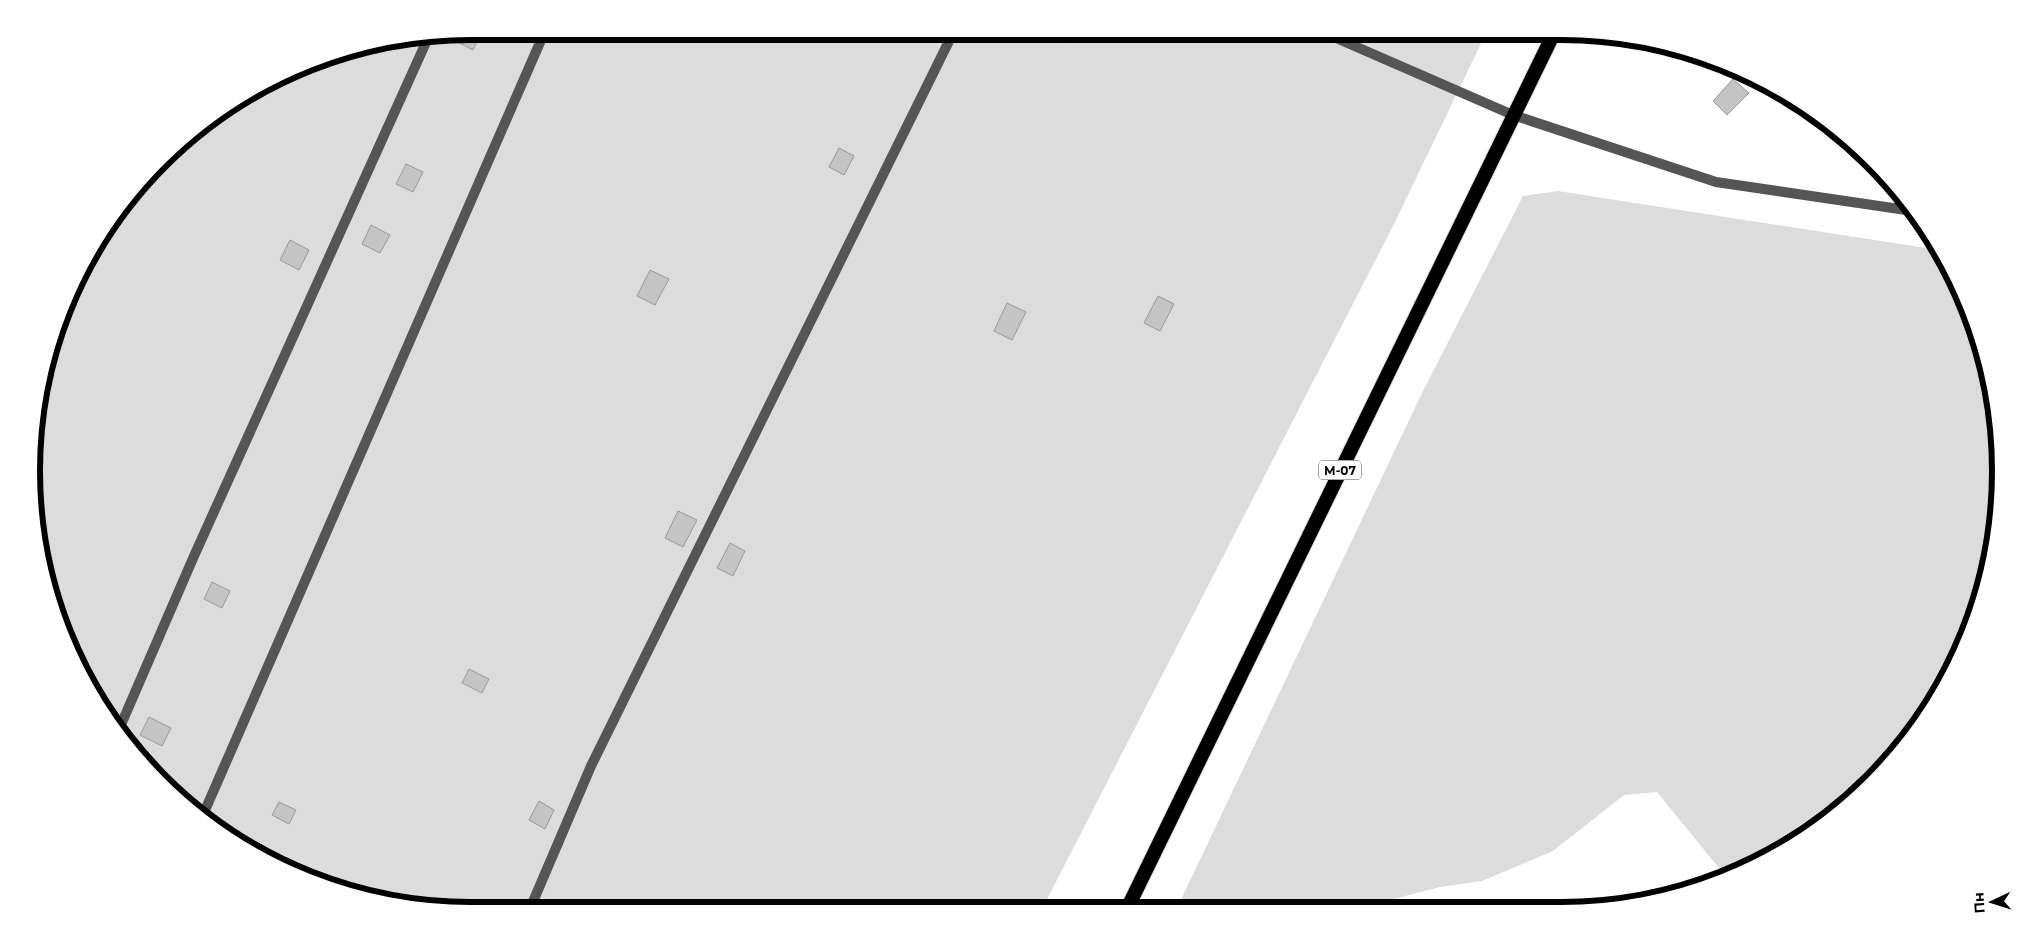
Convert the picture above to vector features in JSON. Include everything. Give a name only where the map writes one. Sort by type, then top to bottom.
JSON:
[{"type":"highway","name":"М-07","points":[[1130,902],[1550,40]]},
{"type":"street","points":[[205,810],[541,40]]},
{"type":"street","points":[[532,902],[591,766],[950,40]]},
{"type":"street","points":[[1341,40],[1513,115],[1716,182],[1903,209]]},
{"type":"street","points":[[122,723],[194,556],[426,43]]},
{"type":"shaded area","points":[[471,40],[1483,40],[1394,224],[1046,902],[471,902],[443,901],[387,894],[332,879],[280,858],[255,844],[209,813],[166,776],[129,733],[84,662],[63,610],[55,583],[48,555],[41,499],[41,443],[44,415],[48,387],[63,332],[84,280],[98,255],[129,209],[147,187],[166,166],[209,129],[255,98],[280,84],[332,63],[359,55],[415,44]]},
{"type":"shaded area","points":[[1558,191],[1929,248],[1948,280],[1969,332],[1984,387],[1991,443],[1991,499],[1984,555],[1969,610],[1948,662],[1903,733],[1866,776],[1823,813],[1800,829],[1752,858],[1721,871],[1657,792],[1624,795],[1553,851],[1482,881],[1440,887],[1382,902],[1180,902],[1422,393],[1523,196]]},
{"type":"building","points":[[478,40],[473,50],[455,41]]},
{"type":"building","points":[[1733,79],[1749,93],[1727,115],[1713,101]]},
{"type":"building","points":[[839,148],[854,156],[844,175],[829,167]]},
{"type":"building","points":[[406,164],[423,172],[413,192],[396,184]]},
{"type":"building","points":[[371,225],[390,235],[380,253],[362,244]]},
{"type":"building","points":[[290,240],[309,250],[299,270],[280,260]]},
{"type":"building","points":[[650,270],[669,279],[655,305],[637,296]]},
{"type":"building","points":[[1158,296],[1174,304],[1160,331],[1144,323]]},
{"type":"building","points":[[1007,303],[1026,312],[1012,340],[994,331]]},
{"type":"building","points":[[678,511],[697,520],[683,547],[665,538]]},
{"type":"building","points":[[730,543],[745,551],[733,576],[717,568]]},
{"type":"building","points":[[212,582],[230,591],[222,608],[204,599]]},
{"type":"building","points":[[469,669],[489,679],[482,693],[462,683]]},
{"type":"building","points":[[149,717],[171,728],[162,746],[140,735]]},
{"type":"building","points":[[539,801],[554,810],[545,829],[529,820]]},
{"type":"building","points":[[279,802],[296,810],[289,824],[272,815]]}]
